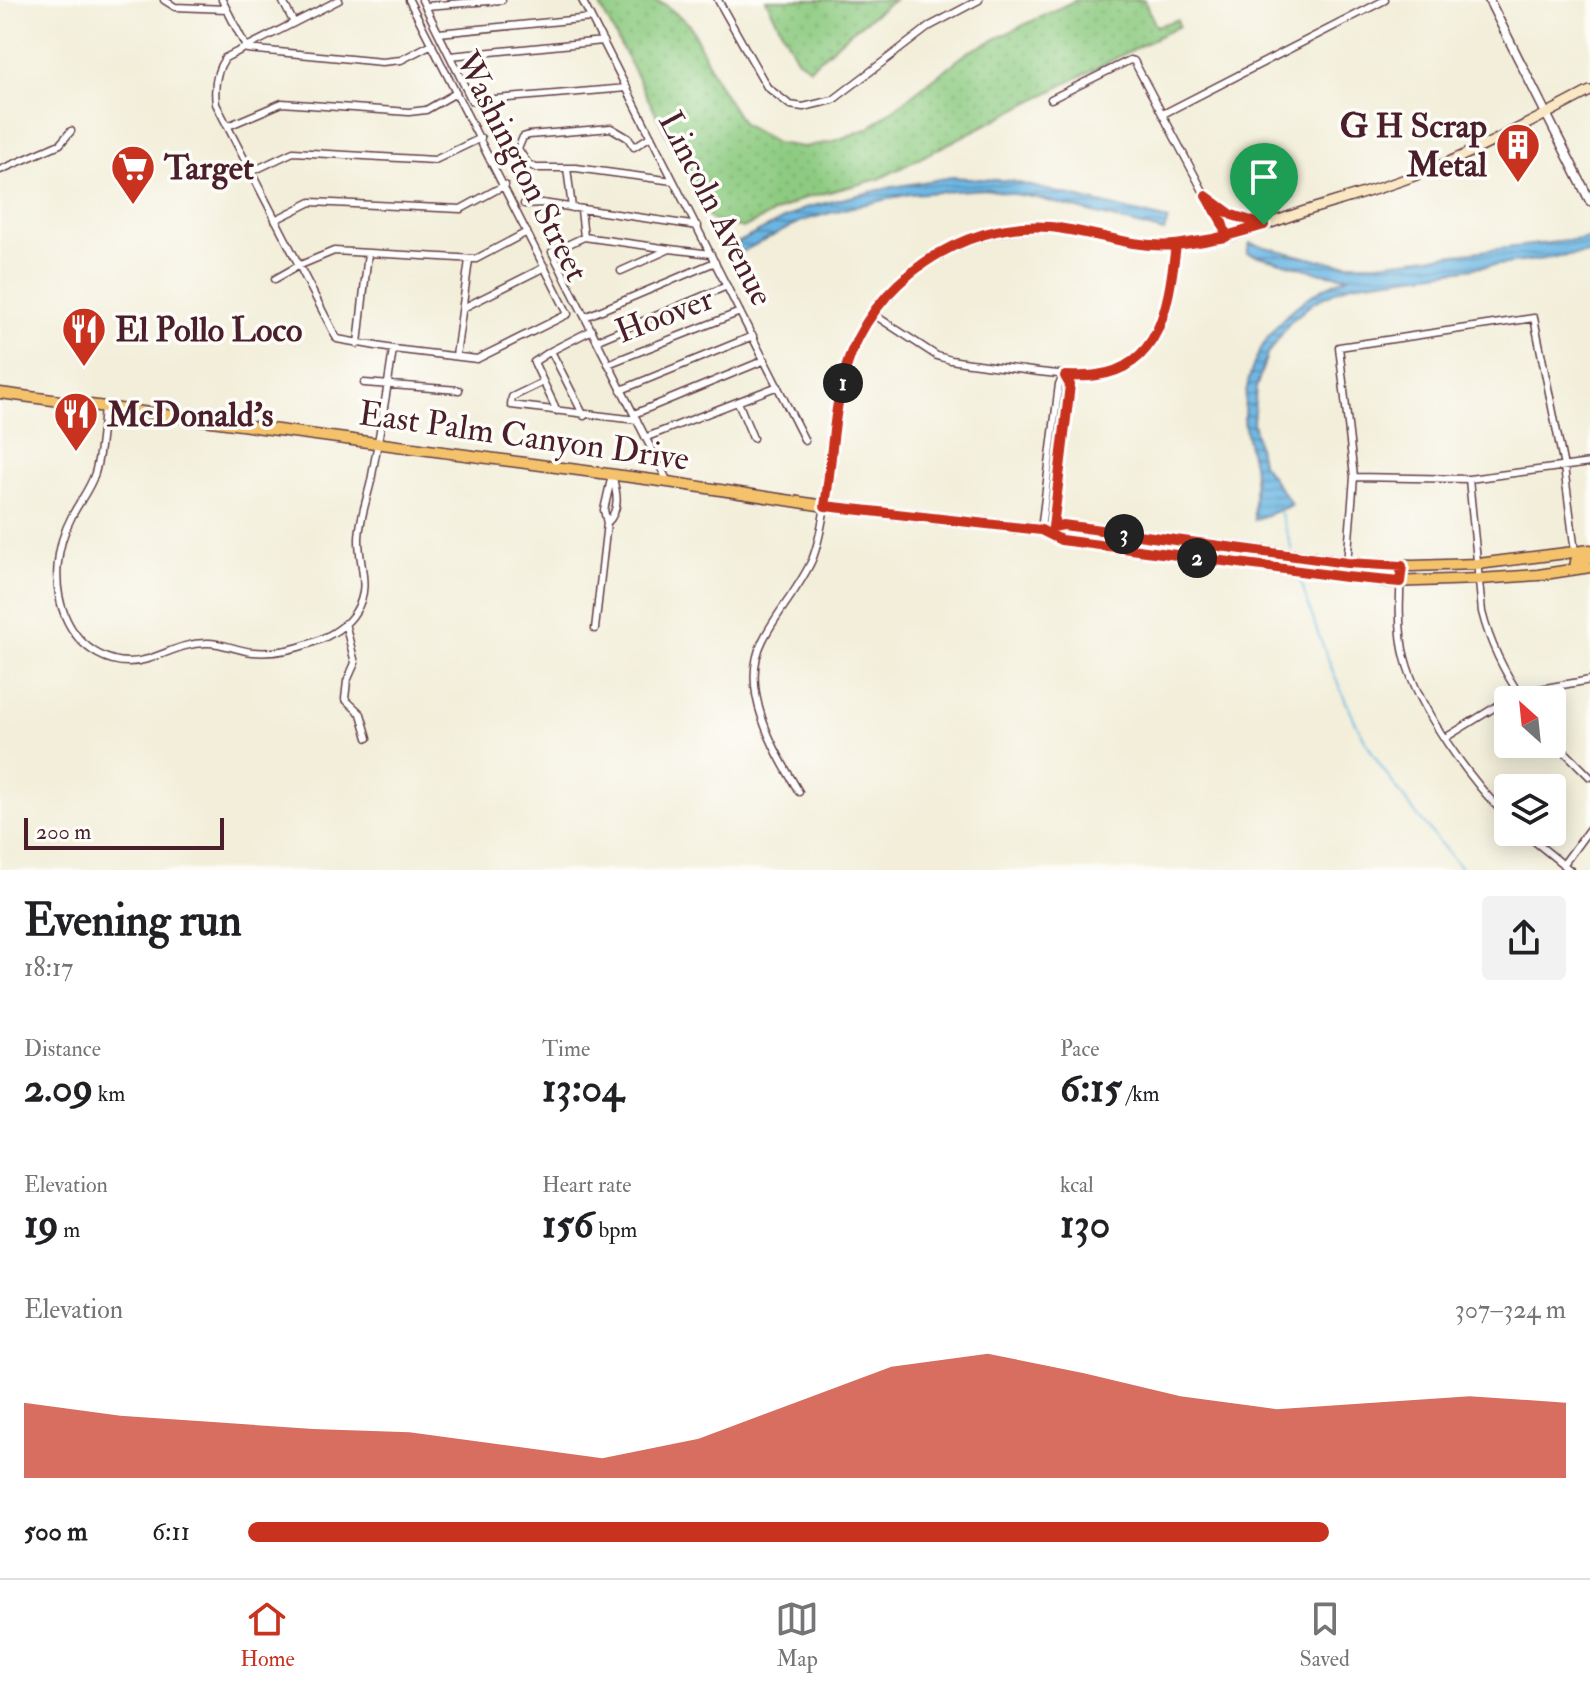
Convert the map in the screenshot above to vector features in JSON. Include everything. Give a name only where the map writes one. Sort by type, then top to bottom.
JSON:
[{"type":"main road","points":[[825,506],[846,368],[873,314],[892,290],[925,262],[963,242],[993,232],[1045,227],[1134,243],[1176,245],[1226,237],[1428,171],[1590,91]]},
{"type":"main road","name":"East Palm Canyon Drive","points":[[0,393],[668,482],[825,506],[1041,530],[1052,532],[1061,540],[1346,577],[1400,582],[1479,579],[1590,567]]},
{"type":"main road","name":"East Palm Canyon Drive","points":[[1052,532],[1063,525],[1347,563],[1402,566],[1478,564],[1590,550]]},
{"type":"main road","points":[[1575,569],[1576,561],[1590,557]]},
{"type":"street","points":[[164,0],[175,7],[227,9]]},
{"type":"street","points":[[222,0],[247,49]]},
{"type":"street","points":[[282,0],[294,23]]},
{"type":"street","points":[[339,0],[327,3],[247,49],[225,58],[219,66],[214,93],[216,104],[337,339],[456,356],[469,260]]},
{"type":"street","name":"Washington Street","points":[[409,0],[568,314],[477,359],[456,356]]},
{"type":"street","points":[[502,0],[424,3],[472,101],[627,88]]},
{"type":"street","name":"Lincoln Avenue","points":[[582,0],[805,441]]},
{"type":"street","points":[[718,0],[767,87],[790,105],[818,106],[833,100],[930,26],[979,0]]},
{"type":"street","points":[[1163,114],[1385,0]]},
{"type":"street","points":[[1489,0],[1590,201]]},
{"type":"street","points":[[439,33],[591,18]]},
{"type":"street","points":[[450,56],[603,41]]},
{"type":"street","points":[[247,49],[382,62],[401,60],[432,44]]},
{"type":"street","points":[[1051,99],[1132,60],[1214,211],[1223,220],[1226,237]]},
{"type":"street","points":[[228,126],[282,103],[409,112],[426,110],[456,93]]},
{"type":"street","points":[[651,136],[634,147],[628,138],[611,128],[529,135],[519,142],[518,149],[528,164],[536,168],[567,168],[673,181]]},
{"type":"street","points":[[0,170],[60,144],[71,131]]},
{"type":"street","points":[[251,172],[293,152],[435,160],[481,138]]},
{"type":"street","points":[[567,168],[572,208]]},
{"type":"street","points":[[275,220],[311,202],[461,209],[505,185]]},
{"type":"street","points":[[1206,196],[1232,215],[1264,225]]},
{"type":"street","points":[[524,204],[542,203],[698,226]]},
{"type":"street","points":[[581,210],[584,237]]},
{"type":"street","points":[[275,279],[334,251],[476,259],[527,232]]},
{"type":"street","points":[[668,482],[552,252],[584,237],[711,254]]},
{"type":"street","points":[[873,314],[937,356],[1065,376],[1100,375],[1123,366],[1143,353],[1164,319],[1176,245]]},
{"type":"street","points":[[621,271],[670,249]]},
{"type":"street","points":[[358,344],[368,253]]},
{"type":"street","points":[[585,317],[715,262]]},
{"type":"street","points":[[463,308],[545,267]]},
{"type":"street","points":[[598,340],[727,286]]},
{"type":"street","name":"Hoover","points":[[608,364],[740,312]]},
{"type":"street","points":[[1346,577],[1354,477],[1339,347],[1534,318],[1564,467],[1575,552]]},
{"type":"street","points":[[557,411],[534,362],[592,330]]},
{"type":"street","points":[[621,390],[753,336]]},
{"type":"street","points":[[104,407],[95,474],[60,541],[57,579],[65,616],[74,633],[89,649],[104,658],[125,662],[146,660],[181,645],[209,643],[253,652],[277,652],[306,645],[339,630],[356,612],[363,594],[365,579],[358,537],[378,443],[393,349]]},
{"type":"street","points":[[551,351],[584,416]]},
{"type":"street","points":[[543,382],[512,397],[511,405],[584,416],[636,417],[765,360]]},
{"type":"street","points":[[1041,530],[1059,384],[1065,376]]},
{"type":"street","points":[[1052,532],[1070,385],[1065,376]]},
{"type":"street","points":[[364,383],[459,390]]},
{"type":"street","points":[[647,437],[778,386]]},
{"type":"street","points":[[738,402],[753,438]]},
{"type":"street","points":[[1354,477],[1469,479],[1590,463]]},
{"type":"street","points":[[595,629],[607,523],[615,514],[617,493],[612,475]]},
{"type":"street","points":[[1469,479],[1479,579],[1489,638],[1514,686]]},
{"type":"street","points":[[799,792],[778,758],[764,724],[756,690],[755,666],[762,642],[812,560],[825,506]]},
{"type":"street","points":[[1402,566],[1404,656],[1412,678],[1445,738],[1494,802]]},
{"type":"street","points":[[345,623],[355,663],[347,681],[345,699],[361,714],[368,738]]},
{"type":"street","points":[[1557,686],[1590,680]]},
{"type":"street","points":[[1445,738],[1494,708]]},
{"type":"street","points":[[1566,753],[1590,777]]},
{"type":"street","points":[[1563,865],[1590,828]]},
{"type":"street","points":[[1540,846],[1570,870]]},
{"type":"green space","points":[[597,0],[650,0],[664,4],[690,25],[718,84],[743,124],[776,143],[803,147],[832,142],[869,128],[968,52],[1076,0],[1144,0],[1156,26],[1177,20],[1179,26],[879,179],[802,199],[743,228],[711,220]]},
{"type":"green space","points":[[766,0],[894,0],[848,34],[810,68],[797,59]]},
{"type":"water","points":[[952,177],[1011,181],[1168,220],[1164,232],[1037,198],[985,189],[909,194],[802,221],[732,257],[727,248],[805,208],[887,188]]},
{"type":"water","points":[[1590,238],[1590,253],[1351,284],[1314,302],[1291,321],[1267,355],[1256,388],[1253,422],[1261,462],[1292,505],[1254,520],[1254,471],[1244,416],[1252,368],[1274,329],[1289,313],[1326,287],[1348,277],[1247,253],[1250,243],[1338,263],[1379,263]]},
{"type":"waterway","points":[[1280,511],[1292,550]]},
{"type":"waterway","points":[[1299,576],[1333,672],[1367,743],[1409,805],[1463,870]]},
{"type":"place","name":"G H Scrap Metal","points":[[1518,184]]},
{"type":"place","name":"Target","points":[[133,206]]},
{"type":"place","name":"El Pollo Loco","points":[[84,368]]},
{"type":"place","name":"McDonald's","points":[[76,453]]},
{"type":"route","points":[[1264,225],[1224,238],[1198,242],[1176,245],[1134,243],[1045,227],[1019,228],[993,232],[963,242],[925,262],[905,276],[886,296],[858,338],[846,368],[841,393],[825,506],[1041,530],[1061,540],[1400,582],[1402,566],[1347,563],[1063,525],[1053,527],[1070,385],[1065,376],[1100,375],[1123,366],[1143,353],[1164,319],[1176,245],[1226,237],[1223,220],[1206,196],[1232,215],[1264,225]]}]
